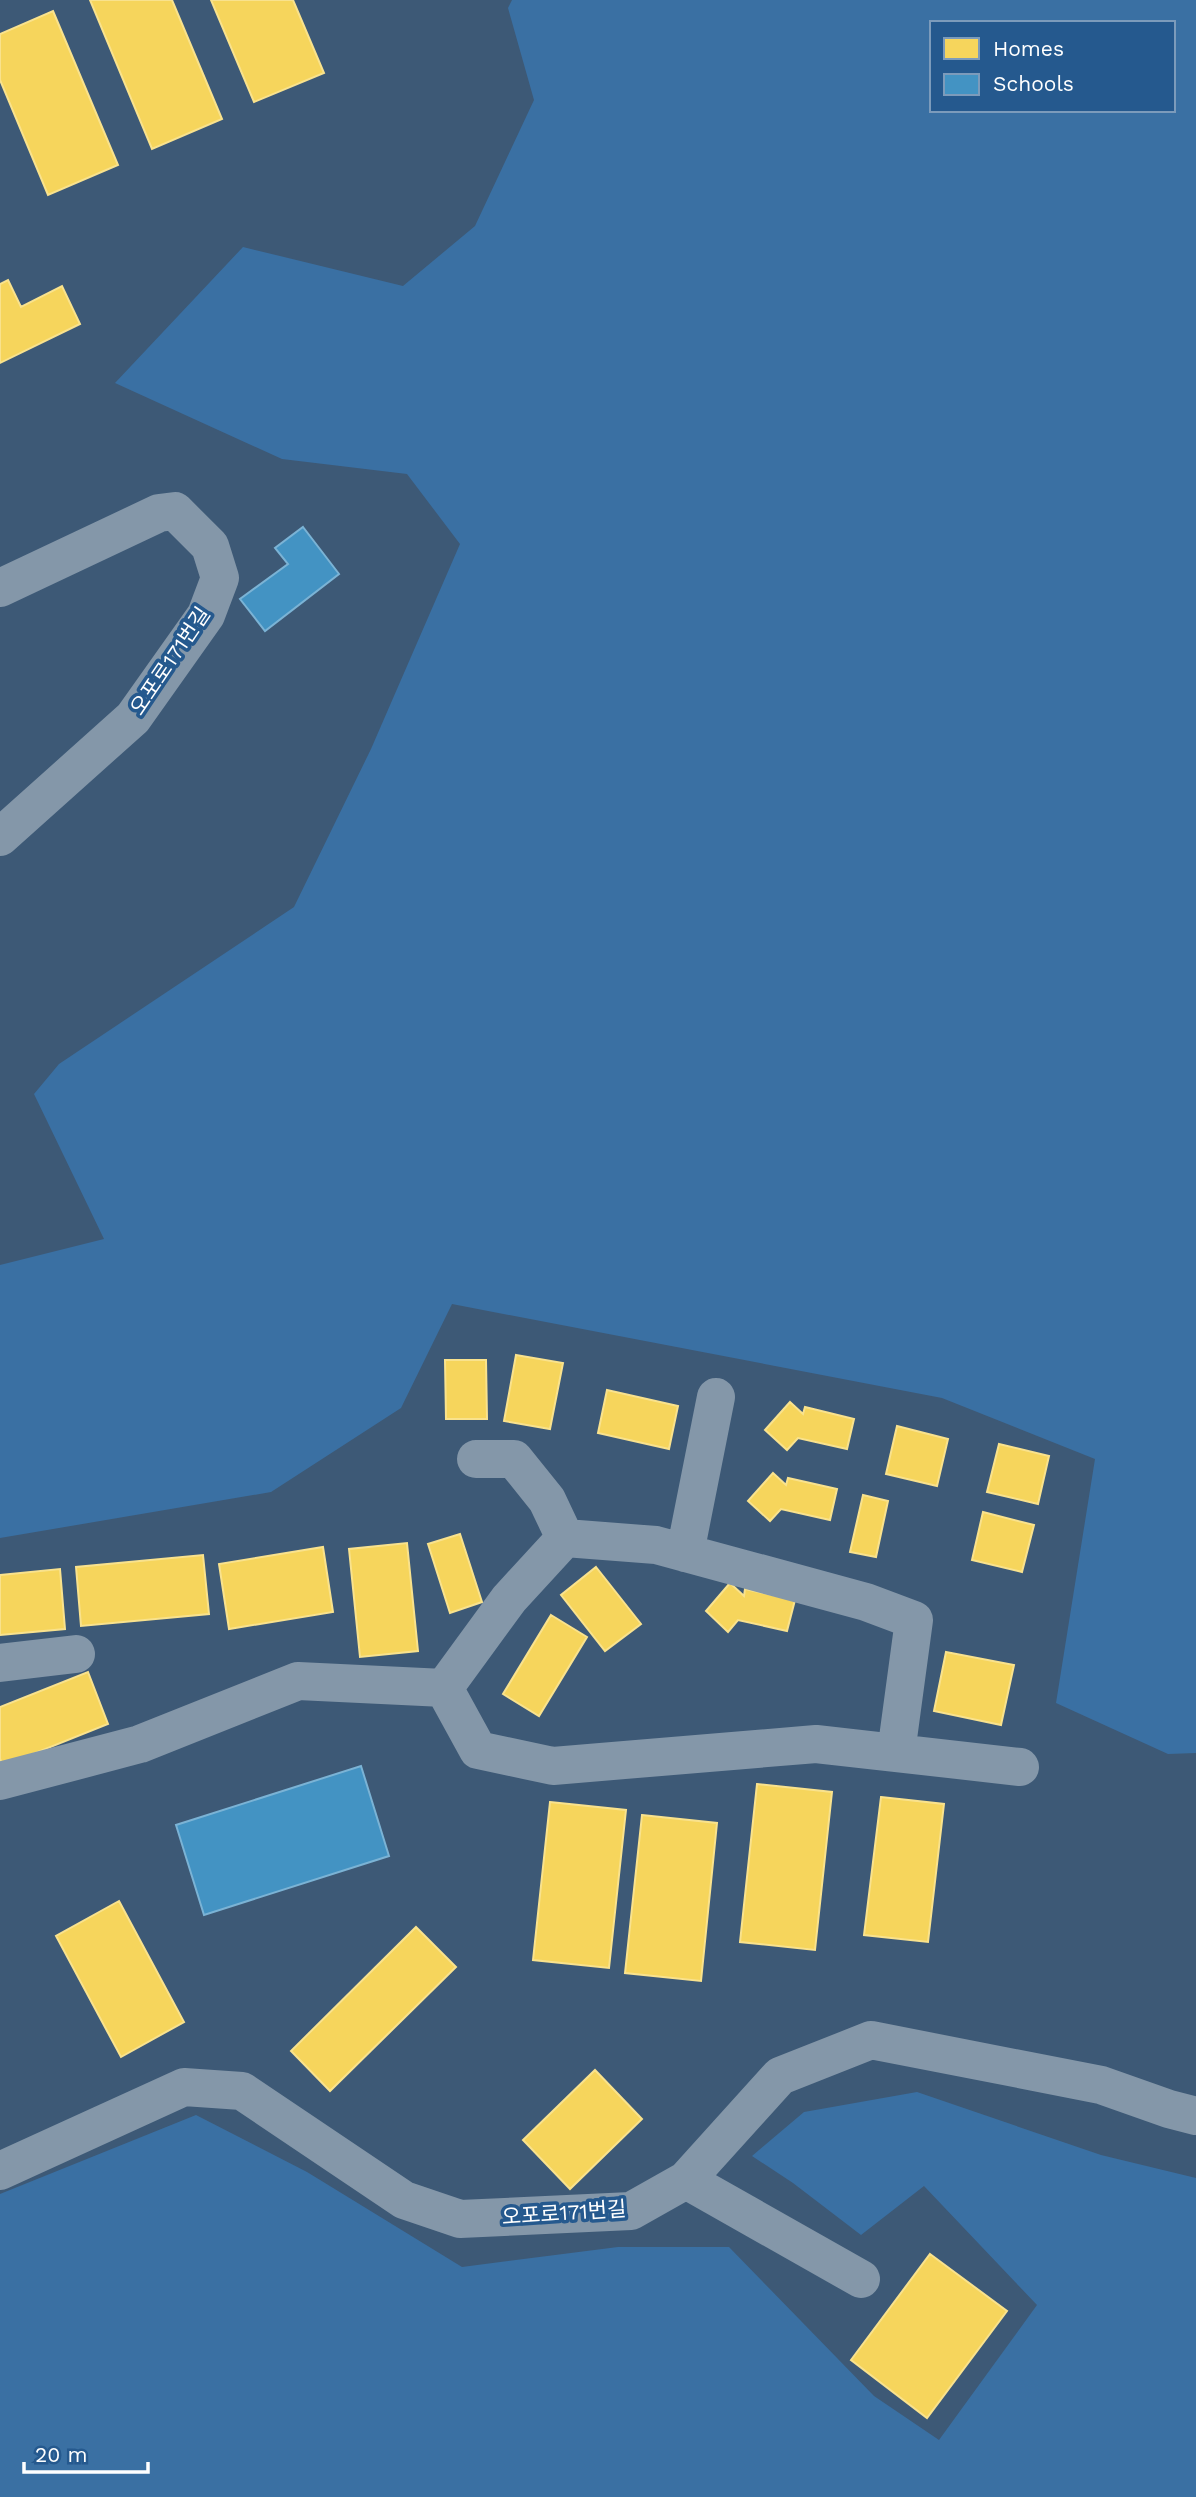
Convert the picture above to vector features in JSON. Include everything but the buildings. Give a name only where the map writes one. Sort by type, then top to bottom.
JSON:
[{"type":"street","name":"오포로171번길","points":[[0,588],[159,513],[175,511],[210,545],[220,578],[206,615],[133,718],[0,837]]},
{"type":"street","points":[[685,1553],[716,1397]]},
{"type":"street","points":[[476,1459],[514,1459],[547,1500],[565,1538]]},
{"type":"street","points":[[565,1538],[656,1545],[866,1602],[914,1620],[896,1753]]},
{"type":"street","points":[[444,1688],[509,1598],[565,1538]]},
{"type":"street","points":[[0,1662],[76,1654]]},
{"type":"street","points":[[0,1781],[140,1744],[298,1681],[444,1688]]},
{"type":"street","points":[[444,1688],[478,1750],[553,1766],[816,1744],[1020,1766]]},
{"type":"street","name":"오포로171번길","points":[[0,2171],[184,2087],[242,2091],[404,2200],[460,2219],[631,2211],[686,2180],[780,2076],[871,2040],[1101,2085],[1196,2116]]},
{"type":"street","points":[[686,2180],[861,2279]]},
{"type":"shaded area","points":[[512,0],[1196,0],[1196,1753],[1168,1754],[1056,1703],[1095,1459],[942,1398],[452,1304],[401,1408],[271,1492],[0,1538],[0,1265],[104,1239],[34,1094],[59,1064],[294,907],[371,749],[460,544],[407,474],[282,459],[115,383],[243,247],[403,286],[475,226],[534,100],[508,8]]},
{"type":"shaded area","points":[[917,2092],[1101,2155],[1196,2178],[1196,2497],[0,2497],[0,2194],[196,2115],[307,2172],[462,2267],[618,2247],[729,2247],[874,2396],[939,2440],[1037,2305],[924,2186],[861,2235],[793,2183],[752,2156],[804,2112]]}]
